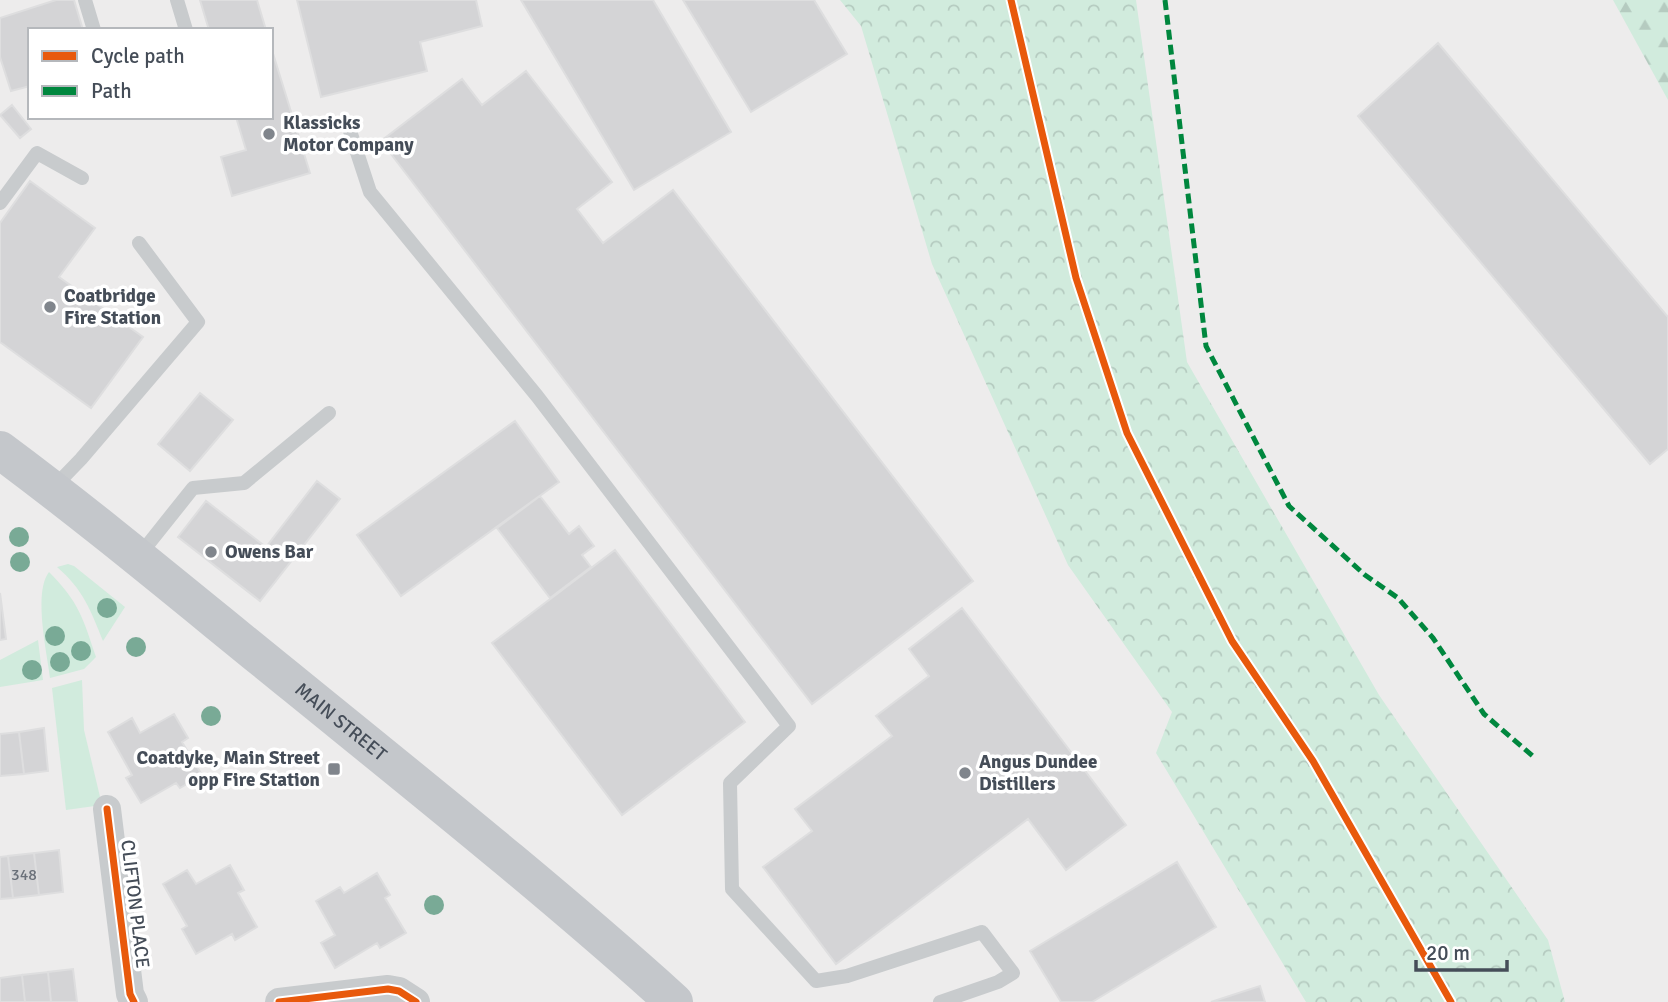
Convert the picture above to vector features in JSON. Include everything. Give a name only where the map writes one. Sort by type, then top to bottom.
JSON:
[{"type":"main road","name":"MAIN STREET","points":[[0,450],[138,557],[429,793],[598,933],[674,1002]]},
{"type":"street","name":"CLIFTON PLACE","points":[[107,809],[130,994],[134,1002]]},
{"type":"street","points":[[279,1002],[388,989],[399,991],[416,1002]]},
{"type":"lane","points":[[85,0],[93,28]]},
{"type":"lane","points":[[177,0],[185,28]]},
{"type":"lane","points":[[350,131],[370,192],[537,396],[789,726],[730,783],[732,889],[816,981],[847,976],[982,932],[1013,973],[998,982],[940,1002]]},
{"type":"lane","points":[[0,203],[37,153],[82,178]]},
{"type":"lane","points":[[51,490],[81,459],[198,322],[139,243]]},
{"type":"lane","points":[[138,557],[193,488],[244,483],[329,413]]},
{"type":"green space","points":[[840,0],[1136,0],[1187,362],[1379,695],[1548,940],[1565,1002],[1306,1002],[1156,753],[1172,712],[1068,565],[932,264],[861,26]]},
{"type":"green space","points":[[1613,0],[1668,0],[1668,100]]},
{"type":"green space","points":[[68,564],[125,607],[103,641],[80,592],[57,567]]},
{"type":"green space","points":[[49,572],[79,611],[96,657],[84,669],[50,678],[41,608],[44,582]]},
{"type":"green space","points":[[38,640],[43,680],[0,687],[0,660]]},
{"type":"green space","points":[[82,680],[84,730],[102,805],[66,810],[52,688]]},
{"type":"building","points":[[56,0],[74,0],[82,28],[28,28],[28,87],[11,91],[0,57],[0,18]]},
{"type":"building","points":[[200,0],[257,0],[265,28],[208,28]]},
{"type":"building","points":[[297,0],[476,0],[482,26],[420,42],[427,71],[321,97]]},
{"type":"building","points":[[521,0],[653,0],[731,132],[634,190]]},
{"type":"building","points":[[683,0],[814,0],[847,54],[751,112]]},
{"type":"building","points":[[1438,43],[1668,317],[1668,449],[1650,464],[1358,116]]},
{"type":"building","name":"Klassicks Motor Company","points":[[273,53],[310,173],[232,196],[221,157],[246,150],[237,119],[273,119]]},
{"type":"building","points":[[526,71],[612,182],[577,209],[603,243],[673,190],[973,581],[812,704],[381,141],[462,79],[482,105]]},
{"type":"building","points":[[12,105],[31,129],[20,138],[0,115]]},
{"type":"building","name":"Coatbridge Fire Station","points":[[30,181],[95,228],[59,277],[143,337],[91,408],[0,342],[0,223]]},
{"type":"building","points":[[200,393],[233,420],[190,471],[158,444]]},
{"type":"building","points":[[515,421],[559,482],[401,596],[357,535]]},
{"type":"building","points":[[317,481],[340,499],[260,601],[178,537],[206,501],[266,547]]},
{"type":"building","points":[[540,496],[569,534],[579,526],[594,546],[582,555],[591,567],[550,598],[497,528]]},
{"type":"building","points":[[615,550],[745,722],[622,815],[492,643]]},
{"type":"building","points":[[0,593],[6,639],[0,640]]},
{"type":"building","name":"Angus Dundee Distillers","points":[[962,608],[1126,825],[1066,870],[1028,819],[836,964],[763,867],[812,831],[795,809],[892,736],[876,716],[929,676],[909,649]]},
{"type":"building","points":[[174,714],[188,738],[182,742],[202,775],[180,788],[176,783],[141,803],[126,778],[132,775],[108,732],[132,718],[140,733]]},
{"type":"building","points":[[44,728],[48,771],[24,774],[19,732]]},
{"type":"building","points":[[19,732],[24,774],[0,776],[0,734]]},
{"type":"building","points":[[59,850],[63,892],[39,895],[34,853]]},
{"type":"building","points":[[34,853],[39,895],[13,898],[8,856]]},
{"type":"building","points":[[8,856],[13,898],[0,899],[0,857]]},
{"type":"building","points":[[1177,862],[1216,927],[1092,1002],[1061,1002],[1030,951]]},
{"type":"building","points":[[230,865],[244,890],[238,893],[257,927],[235,940],[232,934],[196,954],[182,929],[187,926],[163,884],[187,870],[196,884]]},
{"type":"building","points":[[377,873],[390,895],[385,898],[406,933],[380,948],[377,943],[335,968],[321,943],[335,935],[316,901],[340,887],[344,893]]},
{"type":"building","points":[[73,969],[77,1002],[51,1002],[48,972]]},
{"type":"building","points":[[48,972],[51,1002],[25,1002],[22,975]]},
{"type":"building","points":[[22,975],[25,1002],[0,1002],[0,978]]},
{"type":"building","points":[[1260,986],[1265,1002],[1211,1002]]},
{"type":"marked path","points":[[1165,0],[1206,346],[1289,506],[1365,575],[1398,598],[1433,638],[1484,714],[1535,758]]},
{"type":"cycle path","points":[[1011,0],[1076,278],[1127,433],[1232,641],[1313,761],[1451,1002]]},
{"type":"cycle path","points":[[107,809],[130,994],[134,1002]]},
{"type":"cycle path","points":[[279,1002],[388,989],[399,991],[416,1002]]},
{"type":"place","name":"Klassicks Motor Company","points":[[269,134]]},
{"type":"place","name":"Coatbridge Fire Station","points":[[50,307]]},
{"type":"place","name":"Owens Bar","points":[[211,552]]},
{"type":"place","name":"Coatdyke, Main Street opp Fire Station","points":[[334,769]]},
{"type":"place","name":"Angus Dundee Distillers","points":[[965,773]]}]
